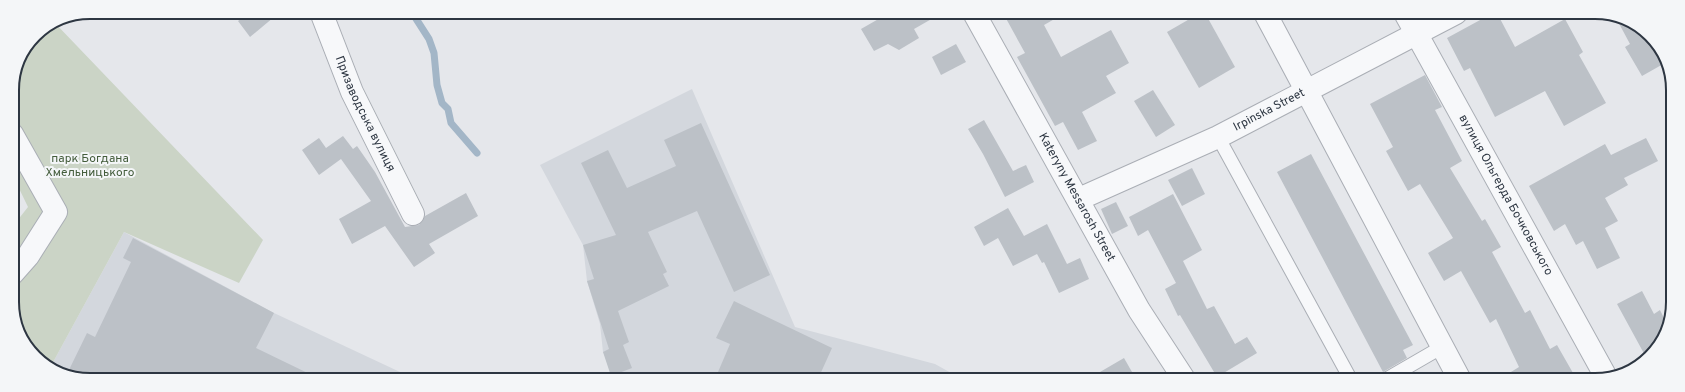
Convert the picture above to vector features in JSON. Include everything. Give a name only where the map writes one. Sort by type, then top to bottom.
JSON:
[{"type":"street","name":"Призаводська вулиця","points":[[324,19],[352,92],[413,214]]},
{"type":"street","name":"Kateryny Messarosh Street","points":[[977,19],[1079,199],[1139,310],[1180,373]]},
{"type":"street","points":[[1268,19],[1456,373]]},
{"type":"street","name":"вулиця Ольгерда Бочковського","points":[[1408,19],[1604,373]]},
{"type":"street","name":"Irpinska Street","points":[[1079,199],[1218,137],[1305,90],[1445,19]]},
{"type":"street","points":[[19,146],[56,212],[28,256],[19,266]]},
{"type":"lane","points":[[1218,137],[1347,373]]},
{"type":"lane","points":[[1397,373],[1442,348]]},
{"type":"shaded area","points":[[692,89],[795,327],[935,364],[951,373],[614,373],[603,352],[600,324],[587,281],[583,245],[540,165]]},
{"type":"shaded area","points":[[124,232],[274,313],[402,373],[90,373],[71,371],[53,363]]},
{"type":"green space","name":"парк Богдана Хмельницького","points":[[58,26],[263,240],[239,283],[124,232],[53,363],[31,342],[26,334],[20,316],[19,218],[28,207],[19,188],[19,85],[21,71],[31,50],[43,37]]},
{"type":"building","points":[[241,19],[272,19],[250,37],[238,21]]},
{"type":"building","points":[[878,19],[932,19],[914,29],[919,38],[899,50],[888,44],[874,51],[861,29]]},
{"type":"building","points":[[1006,19],[1054,19],[1044,25],[1061,57],[1111,30],[1129,63],[1106,76],[1116,93],[1082,112],[1097,141],[1078,150],[1063,122],[1055,126],[1017,57],[1025,53]]},
{"type":"building","points":[[1190,19],[1208,19],[1235,67],[1199,88],[1167,32]]},
{"type":"building","points":[[1482,19],[1500,19],[1515,47],[1565,19],[1583,52],[1579,55],[1606,103],[1564,126],[1545,91],[1495,117],[1470,68],[1464,71],[1447,38]]},
{"type":"building","points":[[1619,23],[1631,28],[1645,40],[1654,50],[1661,65],[1642,76],[1625,47],[1630,44]]},
{"type":"building","points":[[956,44],[966,62],[941,75],[932,57]]},
{"type":"building","points":[[1425,75],[1442,107],[1435,110],[1462,161],[1450,168],[1482,221],[1485,219],[1501,247],[1492,252],[1525,313],[1530,310],[1550,349],[1557,345],[1573,373],[1509,373],[1519,367],[1496,319],[1490,323],[1461,271],[1444,281],[1428,253],[1453,238],[1420,184],[1408,191],[1386,151],[1393,147],[1370,104]]},
{"type":"building","points":[[1153,90],[1175,125],[1156,137],[1134,101]]},
{"type":"building","points":[[984,120],[1013,171],[1026,165],[1034,182],[1005,197],[983,154],[968,129]]},
{"type":"building","points":[[701,123],[770,275],[734,292],[697,211],[648,232],[667,272],[663,274],[669,286],[618,311],[629,342],[623,345],[632,368],[619,373],[610,373],[603,352],[609,349],[587,281],[594,279],[583,245],[616,235],[581,163],[608,150],[627,188],[676,166],[664,140]]},
{"type":"building","points":[[343,136],[353,149],[357,146],[375,172],[405,227],[419,225],[425,216],[466,193],[478,216],[429,244],[435,253],[414,267],[385,226],[352,244],[339,219],[371,201],[341,159],[319,175],[302,150],[319,138],[326,148]]},
{"type":"building","points":[[1646,138],[1658,161],[1624,178],[1628,185],[1605,198],[1618,221],[1605,228],[1620,258],[1597,269],[1583,241],[1576,245],[1565,224],[1554,231],[1529,186],[1605,144],[1611,155]]},
{"type":"building","points":[[1311,154],[1413,345],[1403,350],[1407,358],[1383,372],[1277,172]]},
{"type":"building","points":[[1192,168],[1205,194],[1182,206],[1168,180]]},
{"type":"building","points":[[1173,194],[1202,250],[1183,261],[1207,309],[1214,306],[1235,344],[1247,337],[1257,353],[1224,373],[1215,373],[1180,315],[1178,316],[1165,289],[1176,283],[1148,230],[1138,236],[1129,217]]},
{"type":"building","points":[[1116,202],[1128,226],[1112,234],[1101,209]]},
{"type":"building","points":[[1008,208],[1024,236],[1047,224],[1067,264],[1080,258],[1089,279],[1059,293],[1044,262],[1042,263],[1037,254],[1013,266],[998,238],[984,246],[974,227]]},
{"type":"building","points":[[133,238],[274,313],[256,348],[308,373],[90,373],[69,370],[87,333],[95,337],[131,262],[123,258]]},
{"type":"building","points":[[1642,291],[1654,314],[1660,310],[1664,318],[1659,334],[1644,353],[1617,304]]},
{"type":"building","points":[[734,301],[832,348],[821,373],[718,373],[730,344],[716,338]]},
{"type":"building","points":[[1124,358],[1133,373],[1098,373]]},
{"type":"waterway","points":[[416,19],[429,39],[434,53],[437,85],[442,103],[448,109],[451,123],[477,153]]}]
